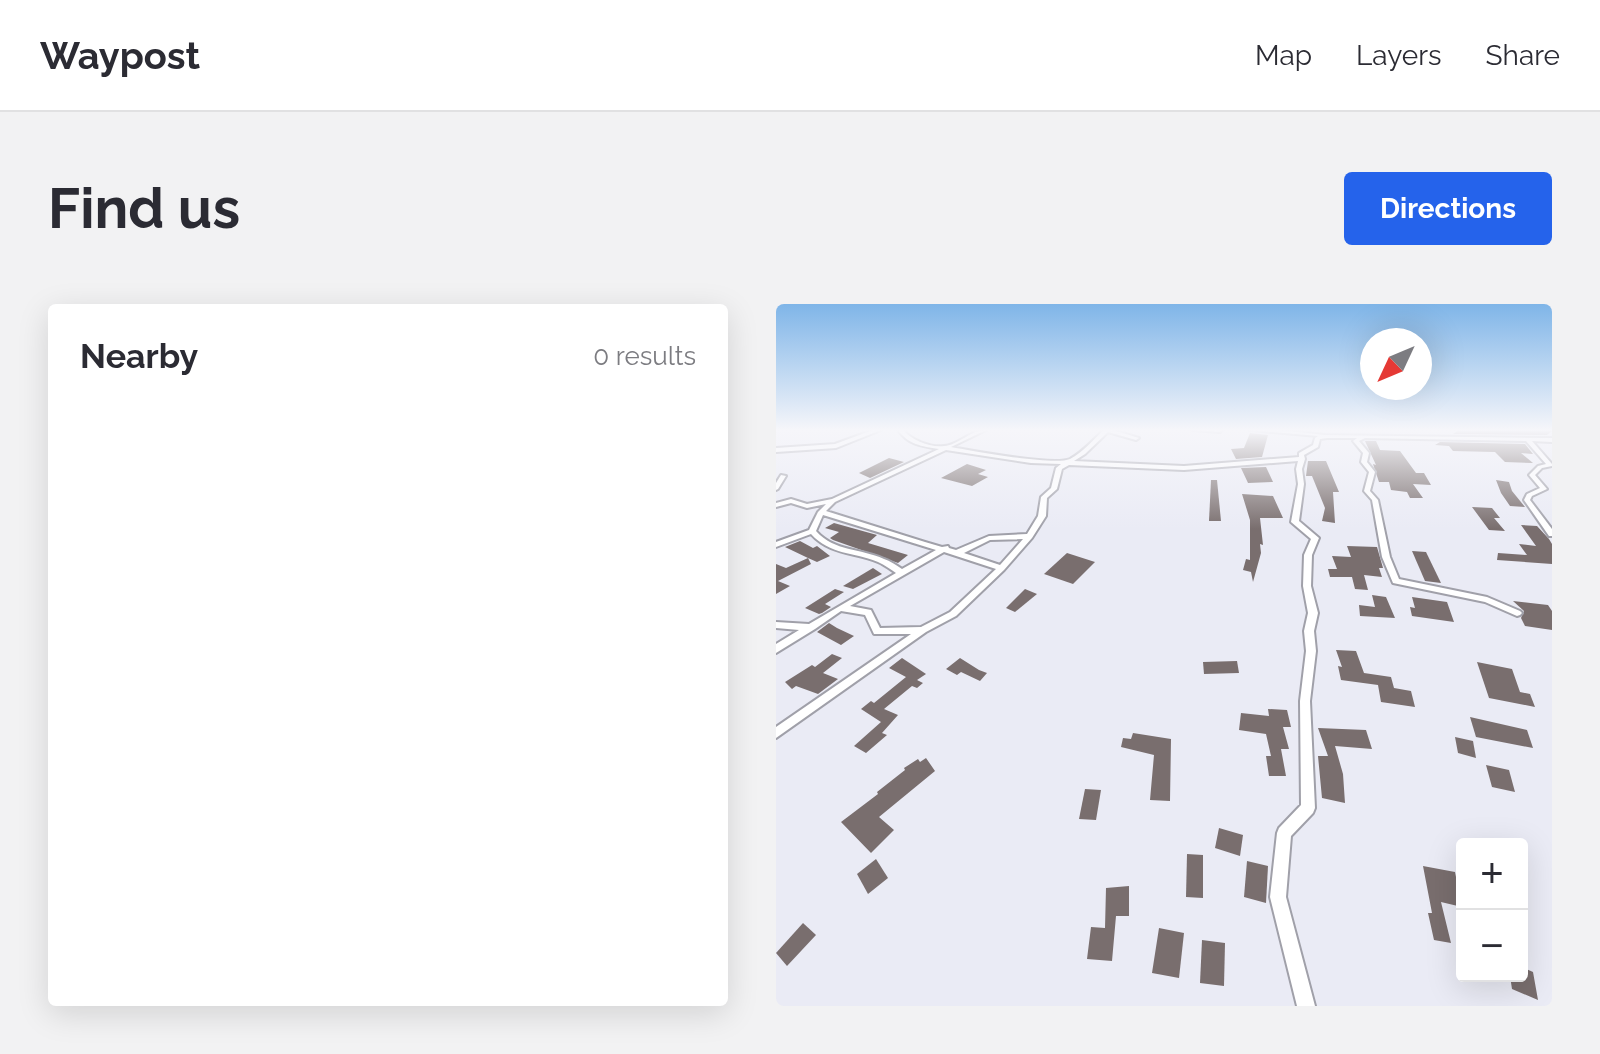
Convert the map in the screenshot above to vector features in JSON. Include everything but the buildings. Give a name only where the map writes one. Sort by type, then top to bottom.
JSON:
[{"type":"street","points":[[776,505],[791,501],[807,506],[833,501],[917,463]]},
{"type":"street","points":[[1068,463],[1184,468],[1253,463]]},
{"type":"street","points":[[776,733],[923,630],[953,614],[1029,536],[1042,516],[1044,497],[1054,489],[1056,472],[1071,463]]},
{"type":"street","points":[[1302,463],[1295,522],[1315,538],[1308,555],[1307,586],[1313,613],[1305,701],[1308,808],[1284,833],[1278,897],[1306,1006]]},
{"type":"street","points":[[1365,463],[1372,472],[1367,491],[1375,500],[1386,557],[1396,581],[1487,600],[1517,613]]},
{"type":"street","points":[[1551,463],[1532,475],[1543,490],[1527,498],[1552,534]]},
{"type":"street","points":[[776,488],[783,476]]},
{"type":"street","points":[[776,496],[791,497],[791,501]]},
{"type":"street","points":[[776,545],[812,531],[821,512],[833,501]]},
{"type":"street","points":[[821,512],[859,520],[1001,568]]},
{"type":"street","points":[[812,531],[821,542],[846,554],[877,558],[902,573]]},
{"type":"street","points":[[959,552],[989,538],[1029,536]]},
{"type":"street","points":[[776,649],[945,548]]},
{"type":"street","points":[[840,608],[868,612],[877,632],[923,630]]},
{"type":"street","points":[[776,625],[812,627]]}]
